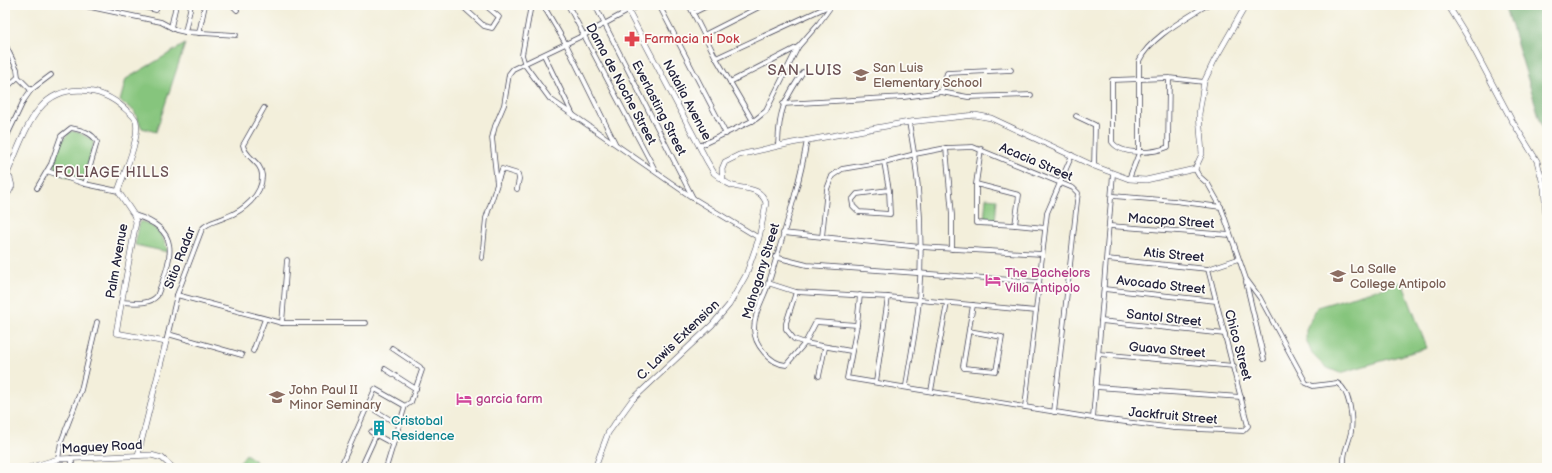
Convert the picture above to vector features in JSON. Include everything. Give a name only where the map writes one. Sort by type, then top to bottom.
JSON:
[{"type":"street","points":[[80,5],[161,22],[184,32],[236,35]]},
{"type":"street","points":[[137,5],[156,10],[157,5]]},
{"type":"street","points":[[171,27],[176,5]]},
{"type":"street","points":[[184,32],[191,5]]},
{"type":"street","points":[[199,33],[205,5]]},
{"type":"street","points":[[232,5],[237,10]]},
{"type":"street","points":[[461,5],[484,26],[492,28],[499,17],[486,5]]},
{"type":"street","points":[[531,5],[522,54],[525,65],[545,95],[574,118],[615,144],[693,198],[759,238]]},
{"type":"street","points":[[543,5],[566,44],[615,144]]},
{"type":"street","name":"Dama de Noche Street","points":[[568,5],[656,172]]},
{"type":"street","name":"Everlasting Street","points":[[595,5],[693,198]]},
{"type":"street","name":"Natalia Avenue","points":[[625,5],[714,173],[723,180]]},
{"type":"street","points":[[497,184],[492,138],[495,126],[504,105],[509,74],[513,69],[525,65],[640,5]]},
{"type":"street","points":[[659,5],[726,134]]},
{"type":"street","points":[[689,5],[716,58],[753,121]]},
{"type":"street","points":[[693,13],[709,5]]},
{"type":"street","points":[[704,34],[762,5]]},
{"type":"street","points":[[699,146],[753,121],[766,111],[798,47],[819,23],[831,5]]},
{"type":"street","points":[[716,58],[831,5]]},
{"type":"street","points":[[1129,179],[1139,152],[1139,61],[1144,51],[1152,43],[1207,5]]},
{"type":"street","points":[[1195,169],[1202,154],[1199,114],[1204,82],[1214,61],[1246,5]]},
{"type":"street","points":[[1448,5],[1467,36],[1511,119],[1536,161],[1544,188],[1547,228]]},
{"type":"street","points":[[5,44],[17,69],[18,77],[31,90]]},
{"type":"street","points":[[730,82],[798,47]]},
{"type":"street","points":[[544,55],[574,118]]},
{"type":"street","points":[[941,92],[946,73],[1011,70]]},
{"type":"street","points":[[778,146],[778,126],[782,104],[803,72]]},
{"type":"street","points":[[5,140],[18,111],[31,90],[51,75]]},
{"type":"street","points":[[5,88],[18,77]]},
{"type":"street","points":[[1169,78],[1168,147],[1158,152],[1139,152],[1115,146],[1112,142],[1112,80],[1169,78],[1204,82]]},
{"type":"street","points":[[5,194],[9,192],[12,186],[12,182],[6,176],[33,117],[40,107],[58,93],[76,90],[105,96],[116,101],[136,119],[138,130],[118,191],[85,184],[47,171]]},
{"type":"street","points":[[782,104],[904,97],[941,92],[968,97],[1032,95]]},
{"type":"street","name":"Sitio Radar","points":[[138,455],[177,295],[204,226],[235,214],[251,201],[258,192],[262,177],[261,167],[244,151],[243,145],[264,108]]},
{"type":"street","points":[[723,180],[722,169],[729,159],[739,155],[807,140],[910,122],[975,115],[991,118],[1094,166],[1129,179],[1146,180],[1195,169]]},
{"type":"street","points":[[1076,116],[1095,124],[1094,166]]},
{"type":"street","points":[[906,386],[919,300],[921,247],[915,154],[910,122]]},
{"type":"street","points":[[37,188],[47,171],[61,136],[71,128],[78,129],[94,137],[97,142],[85,184]]},
{"type":"street","name":"Mahogany Street","points":[[805,343],[790,362],[786,365],[779,364],[758,345],[754,330],[755,316],[768,283],[801,172],[807,140]]},
{"type":"street","name":"Acacia Street","points":[[822,237],[827,189],[832,176],[842,169],[884,162],[915,154],[965,146],[981,149],[1060,184],[1074,188],[1078,193],[1054,412]]},
{"type":"street","points":[[946,148],[952,215],[952,249]]},
{"type":"street","points":[[981,149],[976,184],[976,222],[1046,228]]},
{"type":"street","points":[[1024,407],[1047,213],[1072,155]]},
{"type":"street","points":[[884,162],[889,190],[890,214],[859,212],[853,206],[852,200],[857,194],[889,190]]},
{"type":"street","points":[[482,258],[486,218],[500,174],[505,169],[518,174],[519,180],[517,189]]},
{"type":"street","points":[[1195,169],[1199,176],[1208,184],[1221,207],[1246,279],[1264,359]]},
{"type":"street","points":[[1093,418],[1113,196],[1113,174]]},
{"type":"street","name":"C. Lawis Extension","points":[[595,468],[608,433],[632,400],[712,325],[729,305],[746,275],[759,238],[766,208],[764,198],[755,190],[733,185],[723,180]]},
{"type":"street","points":[[976,184],[1019,195],[1015,225]]},
{"type":"street","name":"Palm Avenue","points":[[118,191],[134,215],[136,228],[113,335],[166,342]]},
{"type":"street","points":[[1113,196],[1175,201],[1221,207]]},
{"type":"street","points":[[121,302],[148,303],[154,300],[157,296],[170,261],[171,250],[163,232],[157,225],[146,218],[134,215]]},
{"type":"street","name":"Macopa Street","points":[[1110,226],[1230,235]]},
{"type":"street","points":[[783,233],[921,247],[1042,254]]},
{"type":"street","points":[[775,257],[807,265],[1039,282]]},
{"type":"street","name":"Atis Street","points":[[1107,259],[1208,269],[1238,259]]},
{"type":"street","points":[[282,324],[287,260]]},
{"type":"street","name":"Chico Street","points":[[1208,269],[1234,366],[1248,426]]},
{"type":"street","points":[[1246,279],[1260,298],[1306,383],[1313,386],[1337,383],[1344,391],[1351,420],[1351,432],[1343,458],[1344,468]]},
{"type":"street","points":[[768,283],[796,292],[888,297],[1036,311]]},
{"type":"street","name":"Avocado Street","points":[[1104,289],[1216,301]]},
{"type":"street","points":[[796,292],[786,323],[786,330],[794,339],[825,348],[851,351],[857,325],[860,295]]},
{"type":"street","points":[[177,295],[282,324],[366,323]]},
{"type":"street","points":[[876,382],[888,297]]},
{"type":"street","points":[[931,392],[947,303]]},
{"type":"street","points":[[969,331],[1002,337],[997,369],[994,372],[963,367],[973,305]]},
{"type":"street","points":[[253,351],[265,319]]},
{"type":"street","name":"Santol Street","points":[[1101,321],[1225,334]]},
{"type":"street","points":[[58,459],[61,442],[81,390],[97,322]]},
{"type":"street","points":[[805,343],[816,322],[857,325]]},
{"type":"street","points":[[168,334],[242,355]]},
{"type":"street","points":[[386,468],[405,406],[409,405],[422,369],[392,348]]},
{"type":"street","points":[[819,376],[825,348]]},
{"type":"street","name":"Jackfruit Street","points":[[851,351],[847,378],[906,386],[931,392],[1093,418],[1174,428],[1243,431],[1248,426]]},
{"type":"street","name":"Guava Street","points":[[1099,354],[1234,366]]},
{"type":"street","points":[[385,369],[416,389]]},
{"type":"street","points":[[1096,387],[1241,397]]},
{"type":"street","points":[[340,468],[376,389],[405,406]]},
{"type":"street","points":[[368,406],[399,425]]},
{"type":"street","points":[[371,432],[393,444]]},
{"type":"street","points":[[362,468],[376,435]]},
{"type":"street","name":"Maguey Road","points":[[28,468],[58,459],[138,455],[151,455],[162,458],[169,466]]},
{"type":"street","points":[[71,458],[73,468]]},
{"type":"green space","points":[[1505,5],[1547,5],[1547,143],[1506,7]]},
{"type":"green space","points":[[185,44],[156,132],[142,128],[134,111],[120,101],[126,79]]},
{"type":"green space","points":[[72,131],[80,133],[94,141],[84,179],[81,181],[59,174],[56,169],[55,157],[57,151],[60,144]]},
{"type":"green space","points":[[986,198],[997,199],[995,222],[984,221]]},
{"type":"green space","points":[[140,221],[155,228],[162,236],[168,252],[135,245]]},
{"type":"green space","points":[[1402,282],[1427,348],[1340,373],[1325,367],[1312,354],[1306,339],[1306,329],[1317,307]]},
{"type":"green space","points":[[246,454],[256,461],[251,468],[235,468]]},
{"type":"place","name":"Farmacia ni Dok","points":[[632,39]]},
{"type":"place","name":"San Luis Elementary School","points":[[861,75]]},
{"type":"place","name":"La Salle College Antipolo","points":[[1338,276]]},
{"type":"place","name":"The Bachelors Villa Antipolo","points":[[993,280]]},
{"type":"place","name":"John Paul II Minor Seminary","points":[[277,397]]},
{"type":"place","name":"garcia farm","points":[[464,399]]},
{"type":"place","name":"Cristobal Residence","points":[[379,428]]},
{"type":"district","name":"SAN LUIS","points":[[805,70]]},
{"type":"district","name":"FOLIAGE HILLS","points":[[112,172]]}]
